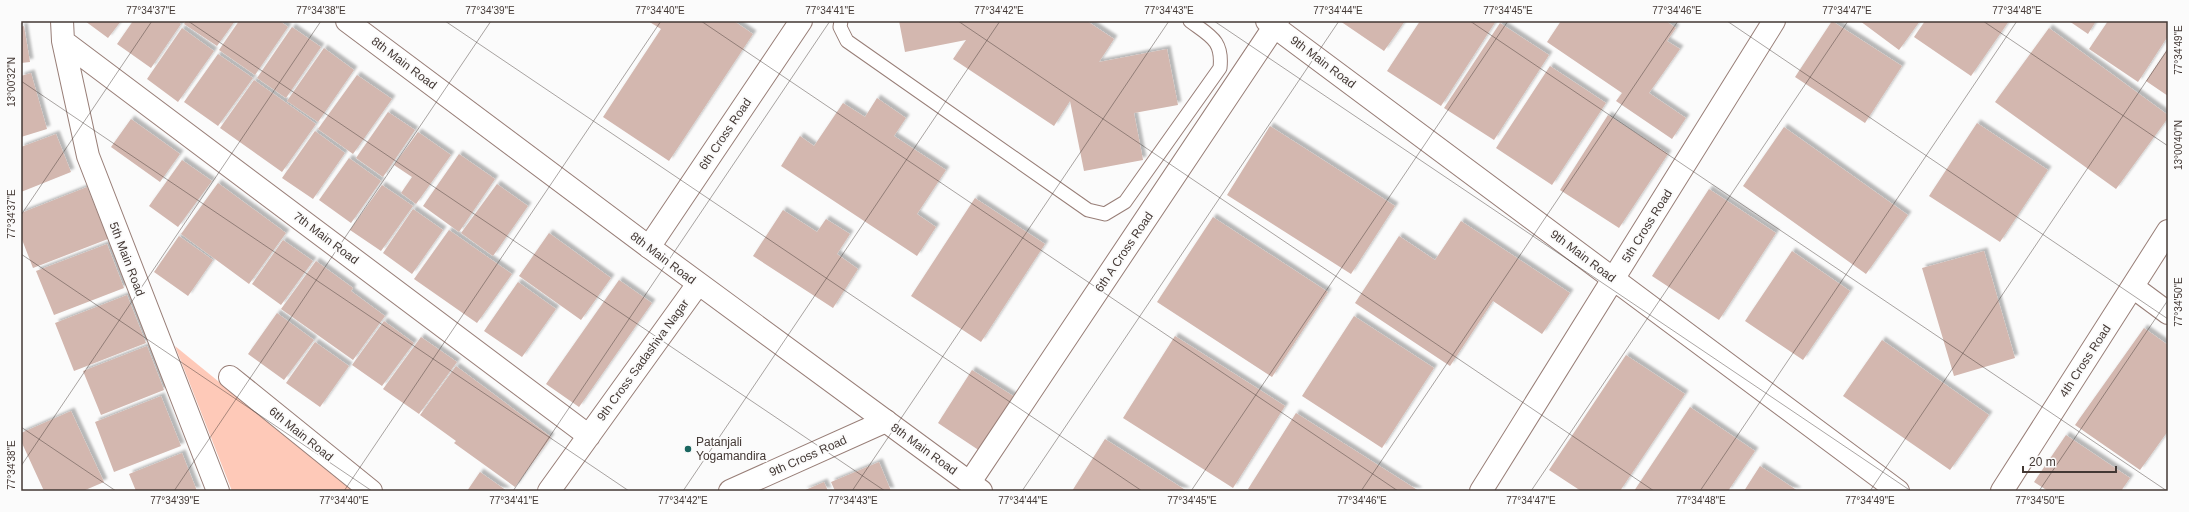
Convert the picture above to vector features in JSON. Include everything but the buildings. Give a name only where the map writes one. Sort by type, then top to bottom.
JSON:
[{"type":"street","name":"8th Main Road","points":[[347,21],[649,248],[975,487]]},
{"type":"street","name":"6th Cross Road","points":[[649,248],[801,21]]},
{"type":"street","name":"5th Cross Road","points":[[1481,491],[1614,280],[1774,21]]},
{"type":"street","name":"9th Main Road","points":[[1274,23],[1614,280],[1898,491]]},
{"type":"street","name":"6th A Cross Road","points":[[975,487],[1274,23]]},
{"type":"street","name":"7th Main Road","points":[[62,31],[589,436]]},
{"type":"street","name":"5th Main Road","points":[[62,31],[88,156],[218,491]]},
{"type":"street","name":"4th Cross Road","points":[[2002,491],[2168,231]]},
{"type":"street","name":"9th Cross Sadashiva Nagar","points":[[549,491],[698,284]]},
{"type":"street","points":[[2133,287],[2168,313]]},
{"type":"street","name":"6th Main Road","points":[[230,377],[371,491]]},
{"type":"street","name":"9th Cross Road","points":[[730,491],[886,421]]},
{"type":"lane","points":[[841,21],[840,26],[847,41],[1088,210],[1105,214],[1125,202],[1220,68],[1221,54],[1214,38],[1204,25],[1190,21]]},
{"type":"shaded area","points":[[175,346],[353,491],[232,491]]},
{"type":"place","name":"Patanjali Yogamandira","points":[[688,449]]}]
